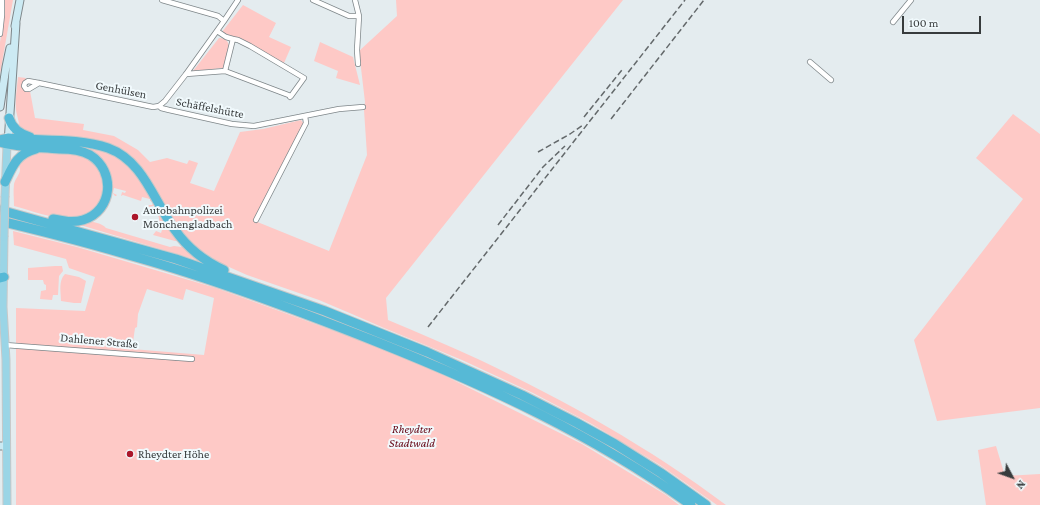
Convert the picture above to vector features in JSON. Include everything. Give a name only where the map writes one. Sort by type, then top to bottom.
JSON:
[{"type":"highway","points":[[9,118],[14,127],[22,134],[33,138],[81,142],[108,148],[122,156],[129,161],[143,177],[174,229],[193,250],[216,267],[267,290]]},
{"type":"highway","points":[[4,141],[49,140]]},
{"type":"highway","points":[[4,141],[75,150],[85,153],[96,159],[103,167],[107,177],[108,190],[105,201],[99,210],[88,218],[78,221],[67,221],[37,215],[14,213]]},
{"type":"highway","points":[[5,182],[20,156],[25,152],[36,149],[65,149]]},
{"type":"highway","points":[[0,210],[176,259],[325,311],[414,346],[522,395],[616,444],[661,473],[706,505]]},
{"type":"highway","points":[[0,221],[139,258],[184,272],[282,305],[402,352],[496,393],[576,432],[647,474],[691,505]]},
{"type":"main road","points":[[0,107],[6,67],[20,0]]},
{"type":"main road","points":[[7,505],[3,446],[6,360],[1,277],[5,196],[4,141],[9,118],[16,23]]},
{"type":"street","points":[[0,34],[2,0]]},
{"type":"street","points":[[162,0],[218,16],[224,20]]},
{"type":"street","name":"Genhülsen","points":[[39,83],[153,107],[159,106],[165,101],[186,74],[238,0]]},
{"type":"street","points":[[314,0],[348,16],[359,16]]},
{"type":"street","points":[[355,0],[359,16],[357,50],[358,64]]},
{"type":"street","points":[[894,22],[911,0]]},
{"type":"street","points":[[186,74],[225,71],[290,97],[304,78],[250,46],[238,40],[226,37],[217,31]]},
{"type":"street","points":[[225,71],[233,39]]},
{"type":"street","points":[[810,62],[831,80]]},
{"type":"street","name":"Schäffelshütte","points":[[159,106],[169,110],[254,126],[339,109],[363,108]]},
{"type":"street","points":[[256,220],[306,123],[305,116]]},
{"type":"street","name":"Dahlener Straße","points":[[5,345],[192,359]]},
{"type":"green space","points":[[4,0],[13,0],[0,74],[0,42],[3,26]]},
{"type":"green space","points":[[396,0],[623,0],[386,298],[388,320],[480,360],[576,409],[607,426],[668,464],[726,505],[717,505],[660,465],[590,423],[533,393],[462,360],[319,300],[247,275],[220,263],[198,248],[188,238],[177,225],[145,171],[131,157],[122,151],[30,135],[19,129],[16,113],[18,77],[26,78],[22,87],[26,91],[30,91],[35,118],[84,124],[83,130],[114,136],[138,150],[150,162],[167,158],[187,164],[189,160],[198,163],[190,183],[214,191],[240,132],[263,129],[301,120],[304,124],[255,221],[329,251],[367,155],[364,110],[365,102],[359,51],[397,16]]},
{"type":"green space","points":[[243,5],[276,23],[269,37],[291,47],[284,63],[240,39],[222,32]]},
{"type":"green space","points":[[219,38],[226,40],[229,46],[223,68],[193,71]]},
{"type":"green space","points":[[320,42],[353,57],[360,85],[336,78],[338,71],[314,61]]},
{"type":"green space","points":[[1013,114],[1040,134],[1040,408],[937,421],[914,340],[1023,199],[976,158]]},
{"type":"green space","points":[[61,144],[108,150],[133,167],[154,202],[150,201],[150,199],[142,197],[141,201],[123,195],[121,196],[122,192],[125,193],[126,191],[114,188],[113,193],[117,195],[115,196],[111,191],[106,170]]},
{"type":"green space","points":[[37,151],[75,154],[86,158],[95,164],[103,181],[103,191],[95,208],[87,214],[70,219],[46,215],[14,206],[14,184],[20,170],[18,161]]},
{"type":"green space","points":[[154,202],[155,204],[153,206],[148,207],[149,205],[152,205]]},
{"type":"green space","points":[[159,209],[182,241],[175,241],[153,235],[156,231],[161,233],[164,224],[159,221],[156,211]]},
{"type":"green space","points":[[86,221],[97,223],[106,228],[170,247],[174,246],[189,248],[210,264],[77,224]]},
{"type":"green space","name":"Rheydter Stadtwald","points":[[13,231],[77,247],[216,288],[409,358],[582,444],[666,495],[679,505],[16,505],[16,308],[85,311],[95,277],[69,268],[66,259],[14,245]],"holes":[[[147,289],[183,300],[186,289],[214,298],[204,355],[132,349],[135,328],[137,327],[138,314]]]},
{"type":"green space","points":[[62,266],[63,271],[59,276],[58,295],[53,295],[52,300],[40,299],[41,291],[46,290],[46,285],[44,284],[43,280],[28,280],[28,268]]},
{"type":"green space","points":[[65,274],[79,277],[86,281],[81,303],[61,301],[61,280]]},
{"type":"green space","points":[[996,446],[1005,476],[1040,474],[1040,505],[986,505],[978,450]]},
{"type":"railway","points":[[428,327],[685,0]]},
{"type":"railway","points":[[611,119],[704,0]]},
{"type":"railway","points":[[584,117],[622,70]]},
{"type":"railway","points":[[538,152],[583,125]]},
{"type":"railway","points":[[498,225],[543,167],[565,146]]},
{"type":"place","name":"Autobahnpolizei Mönchengladbach","points":[[135,217]]},
{"type":"place","name":"Rheydter Höhe","points":[[130,454]]}]
